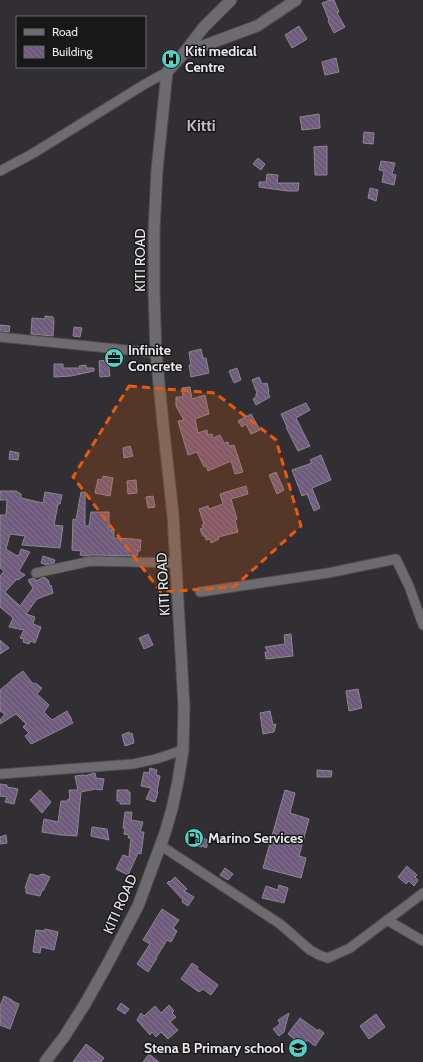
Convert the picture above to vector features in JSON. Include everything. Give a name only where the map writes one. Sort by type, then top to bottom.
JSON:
[{"type":"street","points":[[0,171],[32,154],[167,72],[203,28],[231,0]]},
{"type":"street","points":[[184,53],[257,26],[296,0]]},
{"type":"street","name":"KITI ROAD","points":[[45,1062],[64,1037],[107,965],[138,906],[172,809],[183,750],[184,700],[173,515],[162,424],[156,353],[154,294],[156,186],[167,72]]},
{"type":"street","points":[[0,337],[156,353]]},
{"type":"street","points":[[200,592],[328,573],[396,559],[409,586],[423,625]]},
{"type":"street","points":[[36,573],[91,561],[176,563]]},
{"type":"street","points":[[0,774],[133,764],[156,759],[183,750]]},
{"type":"street","points":[[160,845],[280,924],[298,940],[319,955],[328,958],[350,948],[420,895],[423,886]]},
{"type":"street","points":[[387,920],[423,941]]},
{"type":"highlighted area","points":[[129,386],[215,393],[276,440],[301,526],[234,587],[161,592],[73,477]]},
{"type":"building","points":[[334,0],[339,12],[337,13],[345,27],[334,33],[322,3]]},
{"type":"building","points":[[299,26],[307,39],[292,48],[285,35]]},
{"type":"building","points":[[336,58],[339,72],[325,75],[322,62]]},
{"type":"building","points":[[319,114],[320,128],[302,130],[300,117]]},
{"type":"building","points":[[364,132],[374,133],[373,144],[363,143]]},
{"type":"building","points":[[327,146],[327,175],[315,175],[314,147]]},
{"type":"building","points":[[258,158],[265,164],[261,170],[253,164]]},
{"type":"building","points":[[381,161],[395,163],[392,174],[396,175],[394,185],[382,182],[384,171],[379,170]]},
{"type":"building","points":[[267,174],[278,175],[277,183],[299,183],[298,191],[259,187],[259,182],[266,182]]},
{"type":"building","points":[[370,188],[378,190],[376,201],[368,198]]},
{"type":"building","points":[[45,316],[53,317],[53,336],[31,334],[32,318],[45,319]]},
{"type":"building","points":[[0,325],[10,326],[9,332],[0,331]]},
{"type":"building","points":[[74,327],[82,328],[80,337],[73,336]]},
{"type":"building","points":[[201,349],[203,358],[206,358],[209,373],[191,377],[189,352]]},
{"type":"building","points":[[108,360],[110,376],[100,377],[99,361]]},
{"type":"building","points":[[54,364],[63,364],[63,368],[80,368],[79,366],[86,365],[86,368],[94,368],[94,371],[71,376],[54,377]]},
{"type":"building","points":[[237,368],[241,380],[234,383],[229,371]]},
{"type":"building","points":[[259,377],[262,384],[267,383],[270,397],[256,405],[253,399],[256,397],[257,393],[252,380]]},
{"type":"building","points":[[190,387],[192,399],[205,395],[209,414],[195,419],[198,433],[207,430],[208,435],[212,434],[213,438],[220,435],[224,443],[228,442],[229,446],[234,445],[243,472],[235,474],[231,461],[208,471],[206,466],[204,467],[197,452],[188,455],[178,421],[184,420],[176,406],[176,397],[183,397],[182,388]]},
{"type":"building","points":[[306,403],[310,410],[296,418],[310,446],[298,451],[281,414]]},
{"type":"building","points":[[251,414],[260,430],[251,434],[246,424],[242,427],[238,421]]},
{"type":"building","points":[[130,446],[133,456],[124,458],[123,448]]},
{"type":"building","points":[[10,451],[19,453],[18,460],[9,459]]},
{"type":"building","points":[[321,455],[331,480],[312,488],[320,508],[314,511],[307,494],[302,496],[292,470],[312,463],[310,460]]},
{"type":"building","points":[[276,472],[284,490],[277,494],[269,475]]},
{"type":"building","points":[[103,476],[113,478],[110,496],[95,493],[98,479],[102,480]]},
{"type":"building","points":[[136,480],[137,493],[128,494],[127,481]]},
{"type":"building","points":[[246,486],[248,494],[231,499],[237,519],[235,520],[238,532],[218,537],[219,539],[211,543],[210,539],[206,540],[206,537],[203,536],[200,529],[203,528],[202,525],[204,524],[199,509],[208,506],[209,509],[223,504],[220,494]]},
{"type":"building","points":[[0,491],[17,491],[21,494],[21,498],[43,503],[45,492],[62,495],[60,504],[58,504],[54,525],[63,526],[60,548],[22,545],[25,536],[10,534],[6,549],[17,556],[19,556],[21,549],[30,552],[19,571],[25,575],[18,580],[17,579],[5,592],[20,606],[33,588],[28,580],[33,578],[36,581],[44,577],[48,580],[50,586],[51,585],[53,593],[37,599],[26,614],[35,617],[33,624],[41,627],[35,643],[31,641],[29,644],[23,642],[24,639],[20,638],[24,630],[9,627],[13,618],[0,607],[0,576],[4,571],[0,568],[0,515],[6,515],[7,500],[0,500]]},
{"type":"building","points":[[81,492],[85,492],[85,526],[89,526],[91,512],[109,512],[109,530],[114,530],[114,538],[141,540],[140,551],[138,551],[137,556],[85,556],[80,555],[81,551],[72,550],[73,519],[76,520]]},
{"type":"building","points":[[153,496],[155,507],[148,508],[146,497]]},
{"type":"building","points":[[43,556],[55,560],[54,563],[47,565],[41,563]]},
{"type":"building","points":[[148,634],[153,645],[144,649],[139,638]]},
{"type":"building","points":[[291,634],[293,656],[266,659],[265,652],[268,652],[265,647],[285,644],[284,635]]},
{"type":"building","points":[[0,640],[9,648],[0,654]]},
{"type":"building","points":[[23,671],[33,684],[35,683],[42,688],[37,694],[49,705],[44,712],[52,720],[67,711],[73,723],[31,744],[25,736],[29,733],[23,727],[26,724],[16,714],[0,724],[0,720],[5,714],[0,711],[0,690]]},
{"type":"building","points":[[358,689],[362,708],[349,711],[346,691]]},
{"type":"building","points":[[270,711],[273,725],[276,724],[274,732],[263,734],[260,713]]},
{"type":"building","points":[[129,732],[130,734],[132,733],[134,743],[125,746],[122,735]]},
{"type":"building","points":[[150,768],[157,770],[156,775],[160,776],[155,802],[146,799],[151,788],[141,786],[144,772],[149,773]]},
{"type":"building","points":[[317,770],[332,771],[331,777],[317,777]]},
{"type":"building","points":[[95,773],[96,778],[104,779],[102,790],[95,789],[81,792],[77,836],[42,832],[44,819],[58,822],[61,801],[68,801],[68,799],[70,799],[69,790],[78,790],[75,776],[84,776]]},
{"type":"building","points":[[0,784],[18,789],[14,804],[5,802],[7,797],[0,796]]},
{"type":"building","points":[[40,790],[51,802],[42,813],[30,800]]},
{"type":"building","points":[[117,790],[128,790],[128,792],[130,792],[130,804],[120,804],[120,801],[117,801]]},
{"type":"building","points":[[285,790],[295,793],[290,813],[309,819],[299,856],[306,858],[301,878],[263,868]]},
{"type":"building","points":[[125,812],[132,812],[131,820],[143,822],[140,832],[144,832],[141,854],[138,853],[128,875],[116,869],[123,855],[129,857],[131,838],[128,838],[129,835],[124,834],[125,828],[123,828]]},
{"type":"building","points":[[92,827],[107,829],[109,840],[91,836]]},
{"type":"building","points":[[191,832],[209,841],[206,848],[187,841]]},
{"type":"building","points":[[6,835],[7,843],[0,844],[0,837]]},
{"type":"building","points":[[407,866],[417,875],[415,877],[418,880],[414,886],[409,881],[406,884],[398,877]]},
{"type":"building","points":[[225,868],[233,874],[228,880],[220,875]]},
{"type":"building","points":[[30,874],[37,876],[43,874],[50,877],[40,896],[26,893],[25,888]]},
{"type":"building","points":[[175,877],[187,889],[184,891],[194,897],[188,906],[182,902],[183,900],[167,883]]},
{"type":"building","points":[[279,885],[288,888],[284,903],[262,898],[266,886],[278,890]]},
{"type":"building","points":[[162,909],[179,920],[173,928],[177,931],[171,942],[167,940],[148,972],[137,964],[150,944],[143,940]]},
{"type":"building","points":[[45,929],[58,932],[54,950],[41,947],[40,953],[33,952],[36,930],[45,931]]},
{"type":"building","points":[[192,963],[198,967],[197,969],[218,985],[211,995],[203,989],[199,992],[181,979]]},
{"type":"building","points":[[4,996],[19,1004],[10,1029],[0,1025],[0,1006]]},
{"type":"building","points":[[121,1003],[129,1009],[125,1014],[117,1009]]},
{"type":"building","points":[[169,1005],[174,1011],[172,1013],[176,1017],[170,1022],[178,1030],[168,1039],[161,1032],[156,1037],[152,1032],[150,1035],[137,1020],[141,1013],[144,1016],[155,1006],[161,1013]]},
{"type":"building","points":[[289,1013],[284,1032],[279,1036],[273,1029],[280,1024],[278,1020]]},
{"type":"building","points":[[376,1014],[385,1027],[369,1039],[360,1026]]},
{"type":"building","points":[[300,1018],[318,1031],[319,1029],[324,1033],[315,1046],[307,1040],[303,1046],[288,1034]]},
{"type":"building","points":[[86,1044],[104,1058],[101,1062],[73,1062]]},
{"type":"building","points":[[149,1054],[159,1062],[143,1062]]},
{"type":"place","name":"Kiti medical Centre","points":[[171,59]]},
{"type":"place","name":"Infinite Concrete","points":[[114,358]]},
{"type":"place","name":"Marino Services","points":[[194,838]]},
{"type":"place","name":"Stena B Primary school","points":[[298,1048]]},
{"type":"district","name":"Kitti","points":[[201,125]]}]
